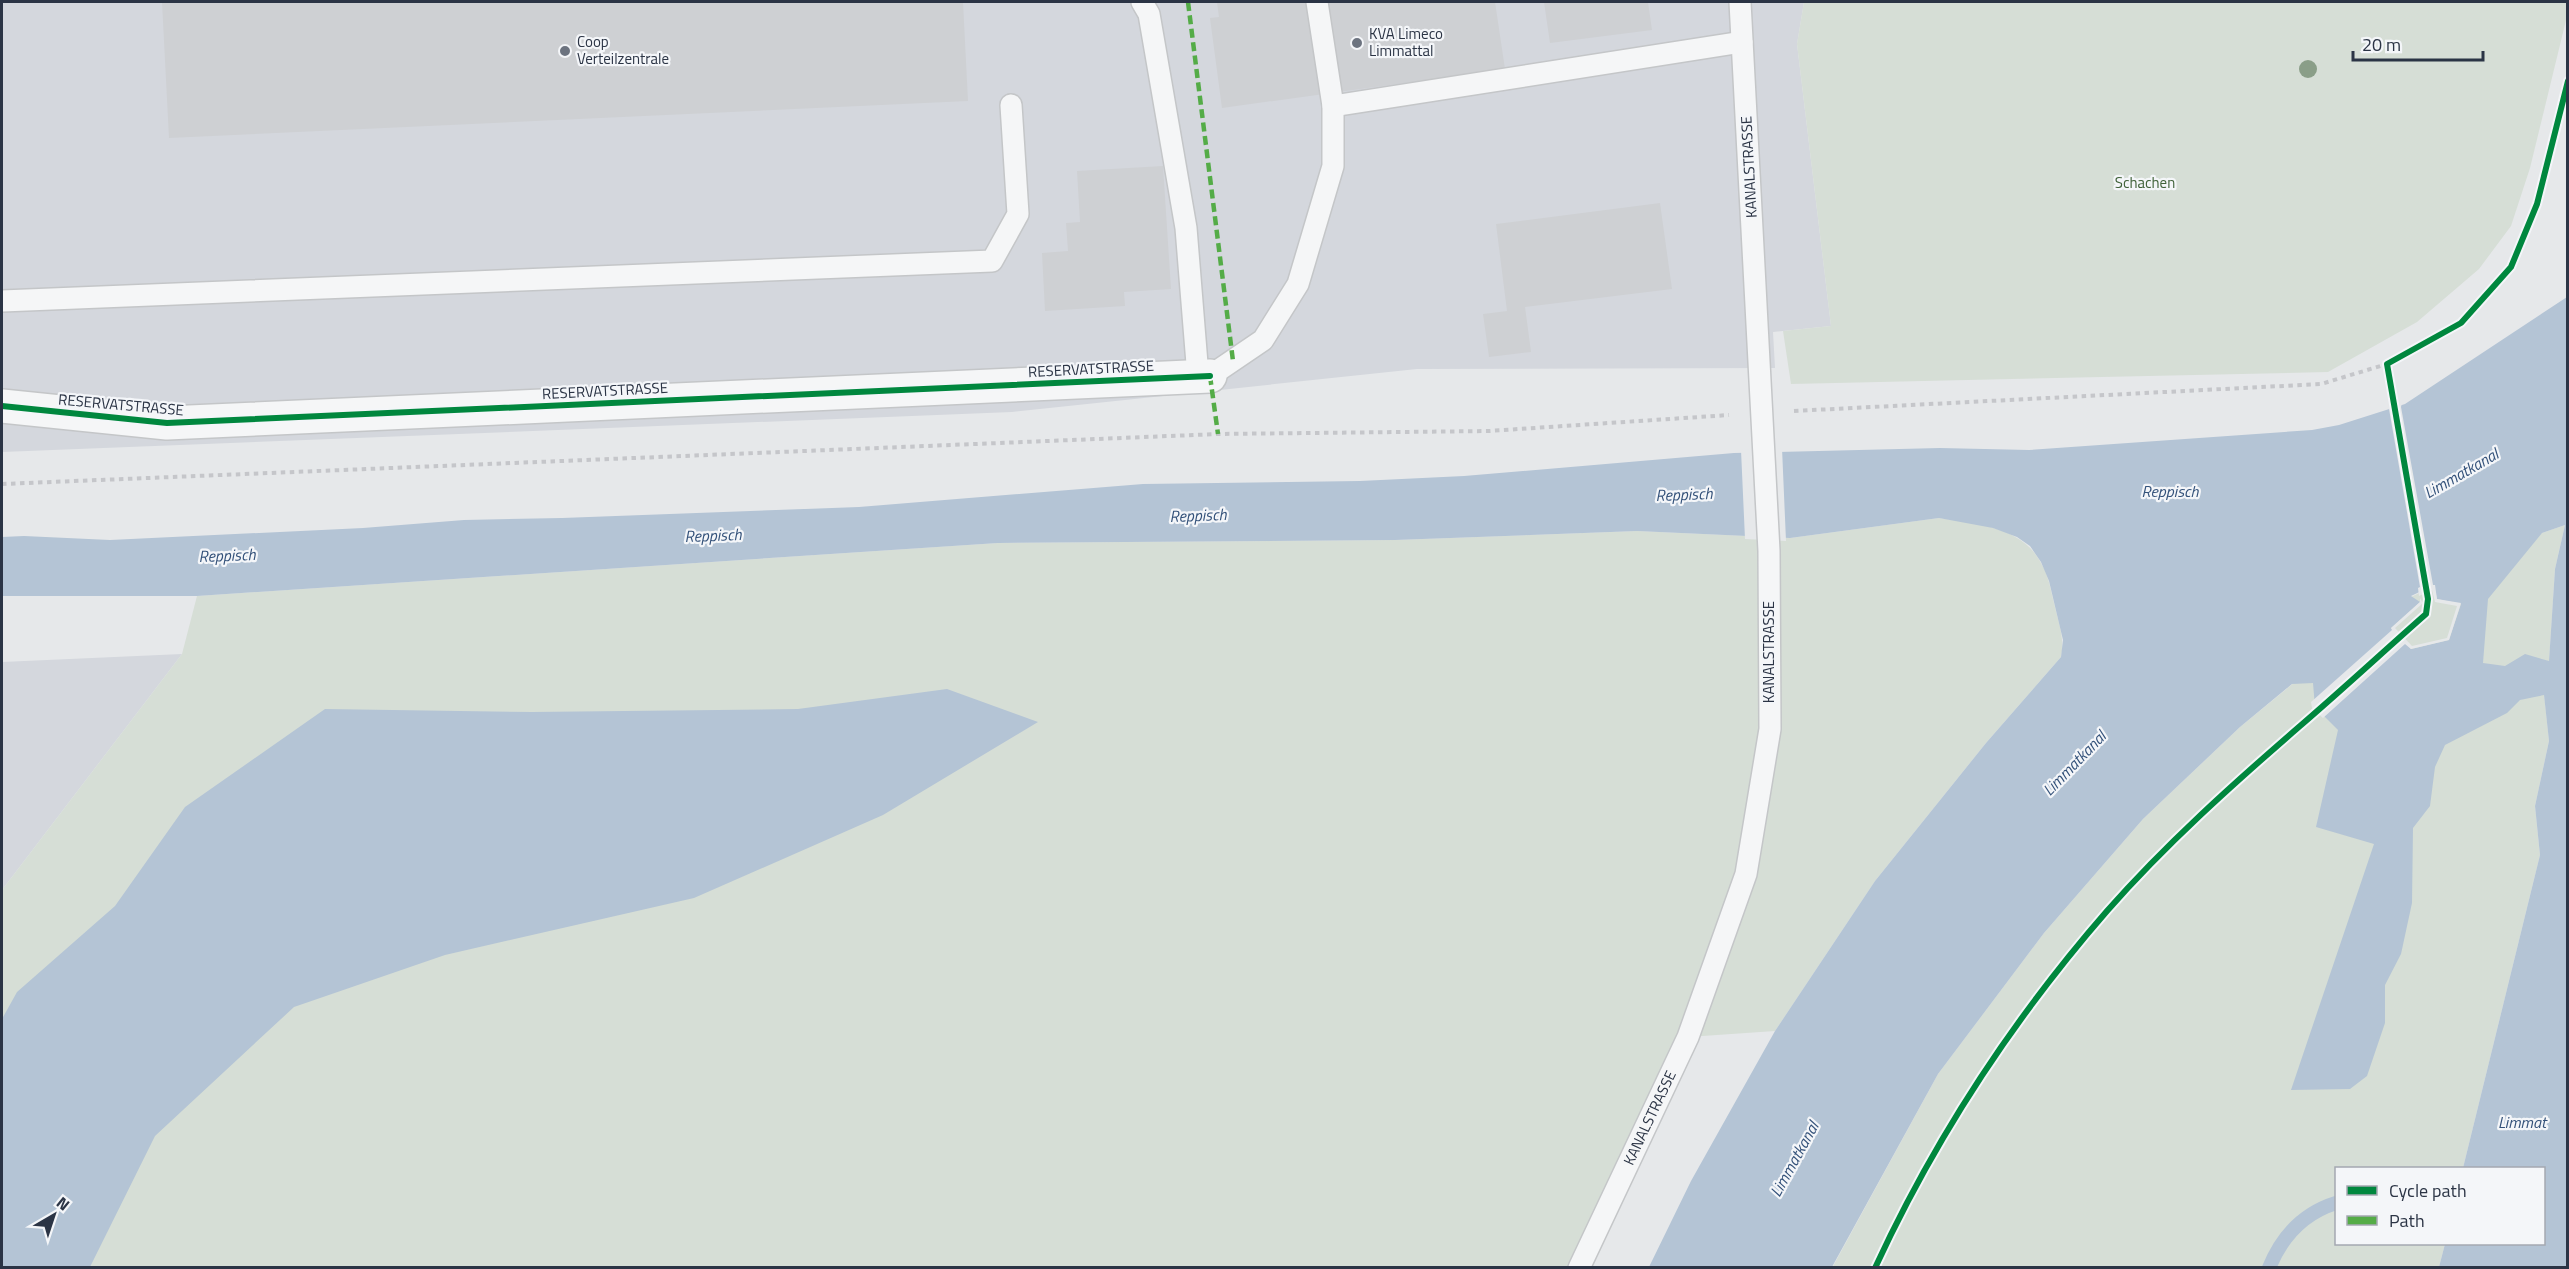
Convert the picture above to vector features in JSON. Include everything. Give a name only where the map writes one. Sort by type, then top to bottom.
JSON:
[{"type":"street","name":"RESERVATSTRASSE","points":[[2,406],[167,423],[1204,376]]},
{"type":"lane","points":[[1142,2],[1149,14],[1186,228],[1204,376],[1263,340],[1298,284],[1333,166],[1333,106],[1317,2]]},
{"type":"lane","name":"KANALSTRASSE","points":[[1579,1268],[1688,1037],[1746,874],[1770,729],[1768,551],[1763,421],[1740,2]]},
{"type":"lane","points":[[1333,106],[1742,42]]},
{"type":"lane","points":[[2,301],[992,261],[1018,214],[1011,105]]},
{"type":"path","points":[[2,484],[1218,434],[1490,430],[1763,421],[2321,384],[2387,363],[2428,599]]},
{"type":"shaded area","points":[[2,2],[1804,2],[1797,44],[1831,326],[1773,332],[1775,368],[1417,369],[1012,412],[2,452]]},
{"type":"shaded area","points":[[182,654],[2,890],[2,662]]},
{"type":"green space","name":"Schachen","points":[[1804,2],[2567,2],[2568,12],[2530,168],[2511,226],[2479,269],[2417,322],[2328,372],[1791,384],[1783,331],[1831,326],[1797,44]]},
{"type":"green space","points":[[1939,518],[1997,529],[2023,541],[2033,551],[2044,568],[2050,584],[2061,632],[2061,657],[1986,743],[1875,881],[1775,1031],[1688,1037],[1579,1267],[2,1267],[2,890],[182,654],[197,596],[998,543],[1395,540],[1637,531],[1790,538]]},
{"type":"green space","points":[[2565,525],[2555,569],[2549,662],[2544,694],[2549,741],[2535,806],[2540,855],[2463,1167],[2335,1167],[2335,1245],[2445,1245],[2439,1267],[1832,1268],[1938,1074],[2044,933],[2143,819],[2240,727],[2351,636],[2411,597],[2542,533]]},
{"type":"water","points":[[2567,297],[2567,1267],[2439,1267],[2445,1245],[2545,1245],[2545,1167],[2463,1167],[2540,855],[2535,806],[2549,741],[2544,695],[2520,700],[2507,713],[2445,745],[2435,767],[2430,806],[2413,828],[2412,903],[2401,954],[2385,985],[2385,1023],[2367,1076],[2350,1089],[2291,1090],[2374,844],[2316,827],[2338,730],[2315,707],[2313,683],[2292,684],[2240,727],[2143,819],[2044,933],[1938,1074],[1832,1267],[1649,1267],[1691,1181],[1775,1031],[1875,881],[1986,743],[2061,657],[2063,640],[2049,581],[2041,562],[2030,546],[2017,537],[1993,528],[1939,518],[1790,538],[1637,531],[1395,540],[998,543],[197,596],[2,596],[2,537],[110,540],[363,528],[464,520],[859,507],[1143,484],[1360,481],[1464,476],[1734,453],[1940,448],[2029,450],[2312,430],[2339,425],[2405,404]],"holes":[[[2565,525],[2555,569],[2549,661],[2525,654],[2505,666],[2483,663],[2488,599],[2542,533]],[[2434,585],[2437,599],[2461,604],[2449,640],[2411,649],[2391,628],[2420,602],[2411,596]]]},
{"type":"water","points":[[947,689],[1038,722],[883,815],[694,898],[445,955],[294,1007],[155,1136],[90,1267],[2,1267],[2,1019],[17,992],[115,906],[185,807],[325,709],[532,712],[798,709]]},
{"type":"pier","points":[[2402,402],[2401,407],[2437,599],[2461,603],[2449,640],[2411,649],[2405,644],[2323,718],[2312,708],[2311,702],[2392,630],[2391,628],[2420,602],[2420,598],[2423,603],[2395,628],[2412,646],[2447,638],[2457,606],[2435,602],[2432,590],[2419,596],[2418,588],[2420,587],[2389,409],[2386,407]]},
{"type":"pier","points":[[1782,448],[1786,541],[1745,539],[1741,450]]},
{"type":"building","name":"Coop Verteilzentrale","points":[[162,2],[963,2],[968,101],[169,138]]},
{"type":"building","name":"KVA Limeco Limmattal","points":[[1217,2],[1495,2],[1505,69],[1222,108],[1210,18],[1219,17]]},
{"type":"building","points":[[1544,2],[1648,2],[1652,30],[1550,43]]},
{"type":"building","points":[[1163,166],[1171,289],[1124,292],[1125,306],[1045,311],[1042,253],[1068,251],[1066,223],[1080,222],[1077,171]]},
{"type":"building","points":[[1660,203],[1672,289],[1525,307],[1531,352],[1489,357],[1483,314],[1507,311],[1496,224]]},
{"type":"waterway","points":[[2269,1268],[2280,1246],[2295,1227],[2324,1207],[2335,1203]]},
{"type":"marked path","points":[[1188,2],[1233,361]]},
{"type":"marked path","points":[[1210,376],[1218,434]]},
{"type":"cycle path","points":[[1875,1268],[1923,1173],[1978,1081],[2040,994],[2107,911],[2201,815],[2426,614],[2428,599],[2387,364],[2461,323],[2511,267],[2537,204],[2568,81]]},
{"type":"cycle path","points":[[2,406],[167,423],[1210,376]]},
{"type":"place","name":"KVA Limeco Limmattal","points":[[1357,43]]},
{"type":"place","name":"Coop Verteilzentrale","points":[[565,51]]},
{"type":"water label","name":"Limmatkanal","points":[[2461,473]]},
{"type":"water label","name":"Reppisch","points":[[2170,491]]},
{"type":"water label","name":"Reppisch","points":[[1684,494]]},
{"type":"water label","name":"Reppisch","points":[[1198,515]]},
{"type":"water label","name":"Reppisch","points":[[713,535]]},
{"type":"water label","name":"Reppisch","points":[[227,555]]},
{"type":"water label","name":"Limmatkanal","points":[[2074,763]]},
{"type":"water label","name":"Limmat","points":[[2522,1122]]},
{"type":"water label","name":"Limmatkanal","points":[[1794,1159]]}]
